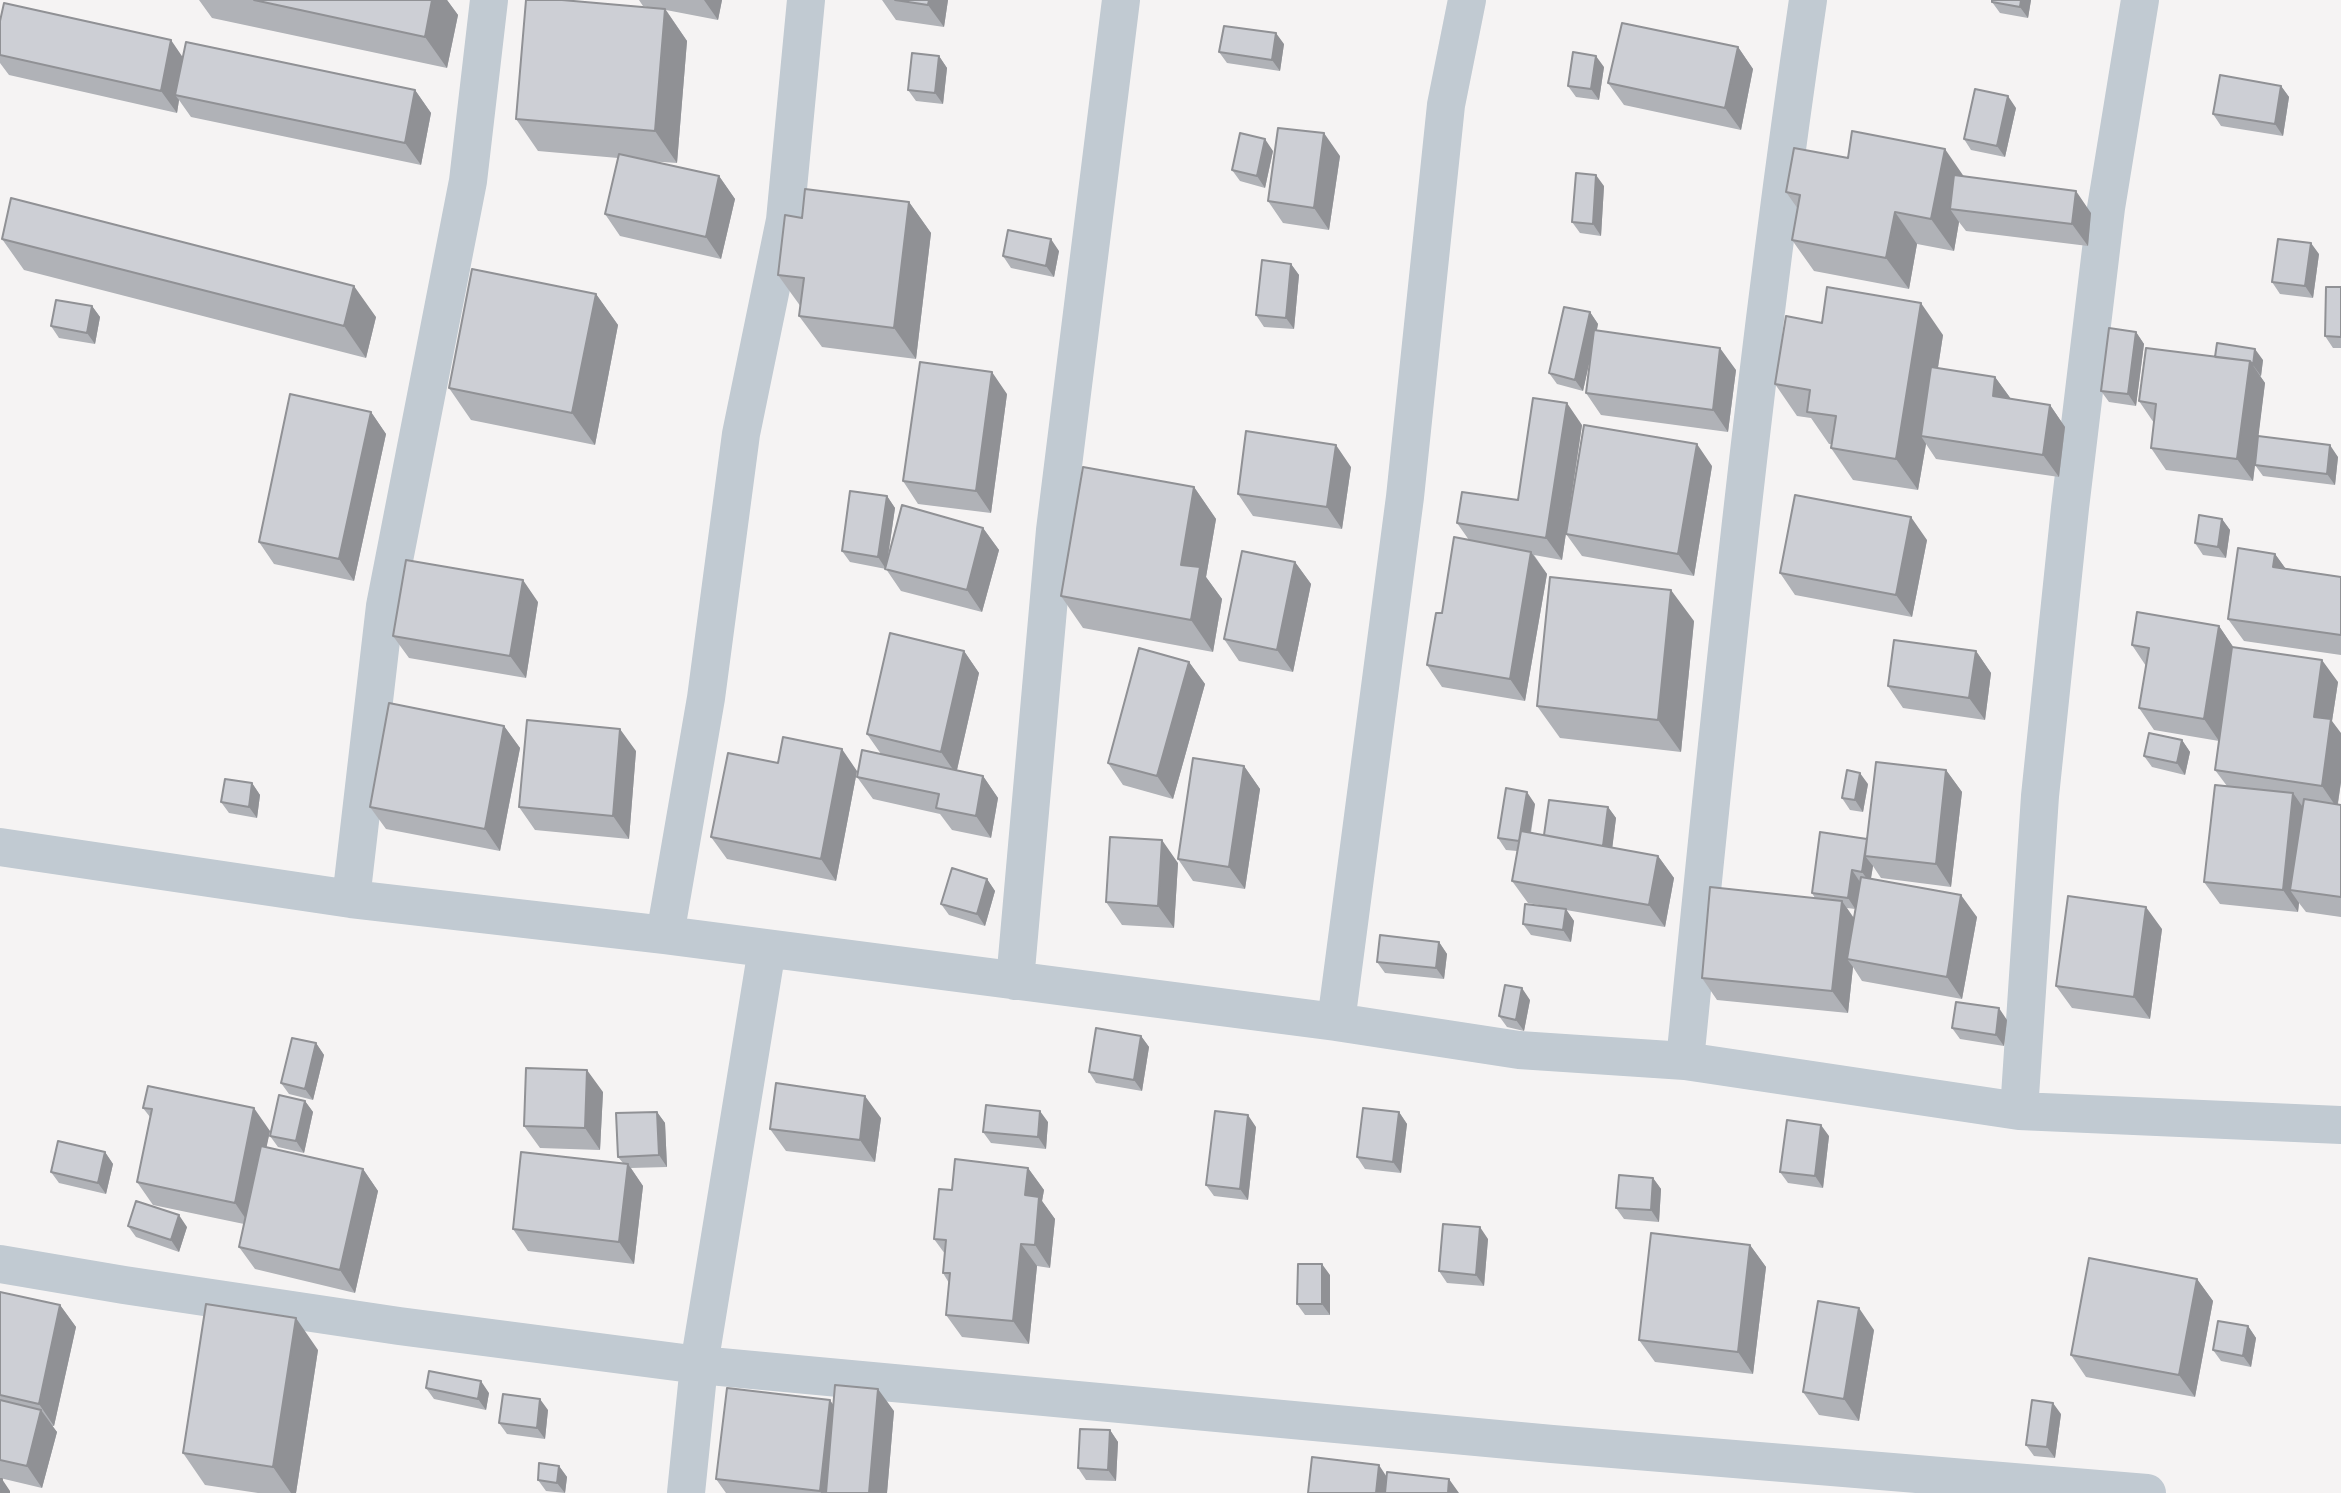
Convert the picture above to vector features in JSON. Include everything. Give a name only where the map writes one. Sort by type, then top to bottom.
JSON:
[{"type":"street","points":[[351,899],[385,606],[468,181],[489,0]]},
{"type":"street","points":[[665,935],[706,698],[741,434],[785,220],[806,0]]},
{"type":"street","points":[[1015,981],[1055,530],[1121,0]]},
{"type":"street","points":[[1336,1022],[1405,497],[1446,105],[1466,0]]},
{"type":"street","points":[[1685,1061],[1722,681],[1792,108],[1808,0]]},
{"type":"street","points":[[2019,1111],[2040,796],[2070,508],[2106,208],[2140,0]]},
{"type":"street","points":[[0,847],[351,899],[665,935],[1336,1022],[1518,1050],[1685,1061],[2019,1111],[2341,1125]]},
{"type":"street","points":[[686,1493],[699,1365],[767,949]]},
{"type":"street","points":[[0,1264],[386,1324],[699,1365],[1552,1444],[2147,1493]]},
{"type":"building","points":[[254,0],[432,0],[425,37]]},
{"type":"building","points":[[526,0],[562,0],[665,9],[655,131],[516,119]]},
{"type":"building","points":[[895,0],[929,0],[928,5]]},
{"type":"building","points":[[1992,0],[2021,0],[2020,7]]},
{"type":"building","points":[[4,3],[171,40],[161,91],[0,55],[0,21]]},
{"type":"building","points":[[1622,23],[1738,47],[1725,108],[1608,83]]},
{"type":"building","points":[[1224,26],[1276,33],[1272,60],[1219,52]]},
{"type":"building","points":[[186,42],[415,90],[405,143],[175,95]]},
{"type":"building","points":[[1573,52],[1596,56],[1591,89],[1568,86]]},
{"type":"building","points":[[912,53],[939,56],[935,93],[908,90]]},
{"type":"building","points":[[2220,75],[2281,86],[2275,124],[2213,114]]},
{"type":"building","points":[[1975,89],[2008,96],[1997,146],[1964,139]]},
{"type":"building","points":[[1278,128],[1324,133],[1314,208],[1268,201]]},
{"type":"building","points":[[1852,131],[1945,149],[1931,219],[1895,212],[1886,258],[1792,240],[1800,195],[1786,192],[1794,148],[1848,158]]},
{"type":"building","points":[[1240,133],[1265,139],[1257,176],[1232,170]]},
{"type":"building","points":[[619,154],[719,176],[706,237],[605,214]]},
{"type":"building","points":[[1576,173],[1596,175],[1593,224],[1572,222]]},
{"type":"building","points":[[1954,175],[2076,191],[2072,224],[1950,209]]},
{"type":"building","points":[[805,189],[909,202],[894,328],[799,316],[804,278],[778,275],[785,215],[802,218]]},
{"type":"building","points":[[11,198],[354,286],[344,326],[2,239]]},
{"type":"building","points":[[1008,230],[1051,239],[1046,266],[1003,256]]},
{"type":"building","points":[[2278,239],[2311,243],[2305,286],[2272,282]]},
{"type":"building","points":[[1262,260],[1291,264],[1286,318],[1256,315]]},
{"type":"building","points":[[472,269],[596,294],[572,413],[449,388]]},
{"type":"building","points":[[1827,287],[1921,303],[1896,459],[1831,448],[1836,416],[1807,412],[1810,390],[1775,384],[1786,316],[1822,323]]},
{"type":"building","points":[[2326,287],[2341,287],[2341,337],[2325,336]]},
{"type":"building","points":[[56,300],[92,306],[87,333],[51,326]]},
{"type":"building","points":[[1564,307],[1590,312],[1575,380],[1549,373]]},
{"type":"building","points":[[2109,328],[2136,332],[2128,394],[2101,391]]},
{"type":"building","points":[[1594,330],[1720,348],[1713,410],[1586,393]]},
{"type":"building","points":[[2217,343],[2255,349],[2253,365],[2250,361],[2215,357]]},
{"type":"building","points":[[2146,348],[2250,361],[2237,459],[2151,448],[2156,404],[2139,401]]},
{"type":"building","points":[[920,362],[992,372],[976,491],[903,481]]},
{"type":"building","points":[[1931,367],[1995,377],[1993,396],[2050,405],[2043,455],[1921,436]]},
{"type":"building","points":[[290,394],[371,412],[339,559],[259,542]]},
{"type":"building","points":[[1533,398],[1567,403],[1546,538],[1457,523],[1462,492],[1518,500]]},
{"type":"building","points":[[1584,425],[1697,444],[1678,554],[1566,534]]},
{"type":"building","points":[[1246,431],[1336,445],[1327,507],[1238,494]]},
{"type":"building","points":[[2258,436],[2330,445],[2327,474],[2255,465]]},
{"type":"building","points":[[1083,467],[1194,487],[1181,565],[1200,567],[1191,620],[1061,596]]},
{"type":"building","points":[[850,491],[887,496],[878,557],[842,551]]},
{"type":"building","points":[[1795,495],[1911,517],[1896,595],[1780,573]]},
{"type":"building","points":[[902,505],[983,528],[967,590],[885,569]]},
{"type":"building","points":[[2199,515],[2222,519],[2218,547],[2195,543]]},
{"type":"building","points":[[1454,537],[1531,552],[1510,679],[1427,665],[1436,613],[1442,613]]},
{"type":"building","points":[[2238,548],[2275,554],[2273,567],[2341,577],[2341,635],[2228,619]]},
{"type":"building","points":[[1242,551],[1295,562],[1277,650],[1224,639]]},
{"type":"building","points":[[406,560],[523,580],[510,656],[393,636]]},
{"type":"building","points":[[1550,577],[1671,590],[1658,720],[1537,706]]},
{"type":"building","points":[[2137,612],[2219,626],[2204,719],[2139,708],[2149,648],[2132,645]]},
{"type":"building","points":[[890,633],[964,651],[941,752],[867,734]]},
{"type":"building","points":[[1894,640],[1976,651],[1969,698],[1888,686]]},
{"type":"building","points":[[2232,647],[2322,660],[2314,717],[2331,719],[2322,786],[2215,770]]},
{"type":"building","points":[[1139,648],[1189,662],[1157,776],[1108,763]]},
{"type":"building","points":[[389,703],[504,726],[485,829],[370,807]]},
{"type":"building","points":[[527,720],[620,729],[613,816],[519,807]]},
{"type":"building","points":[[2149,733],[2182,740],[2177,763],[2144,756]]},
{"type":"building","points":[[783,737],[842,749],[821,859],[711,837],[728,753],[778,763]]},
{"type":"building","points":[[862,750],[983,776],[976,816],[936,808],[939,794],[857,777]]},
{"type":"building","points":[[1193,758],[1244,766],[1229,867],[1178,859]]},
{"type":"building","points":[[1876,762],[1946,770],[1936,864],[1865,856]]},
{"type":"building","points":[[1847,770],[1860,773],[1855,800],[1842,798]]},
{"type":"building","points":[[225,779],[252,783],[249,807],[221,802]]},
{"type":"building","points":[[2215,785],[2293,793],[2283,890],[2204,882]]},
{"type":"building","points":[[1506,788],[1527,792],[1519,841],[1498,838]]},
{"type":"building","points":[[2304,799],[2341,805],[2341,897],[2290,890]]},
{"type":"building","points":[[1549,800],[1608,807],[1603,846],[1544,835]]},
{"type":"building","points":[[1521,831],[1658,856],[1649,905],[1512,881]]},
{"type":"building","points":[[1820,832],[1867,839],[1862,872],[1852,870],[1848,898],[1812,893]]},
{"type":"building","points":[[1110,837],[1162,840],[1158,906],[1106,902]]},
{"type":"building","points":[[952,868],[987,879],[977,914],[941,904]]},
{"type":"building","points":[[1861,877],[1961,895],[1947,977],[1847,959]]},
{"type":"building","points":[[1710,887],[1842,901],[1832,991],[1702,978]]},
{"type":"building","points":[[2068,896],[2146,907],[2134,997],[2056,986]]},
{"type":"building","points":[[1525,904],[1566,909],[1563,930],[1523,924]]},
{"type":"building","points":[[1380,935],[1439,942],[1436,968],[1377,962]]},
{"type":"building","points":[[1505,985],[1522,988],[1516,1020],[1499,1016]]},
{"type":"building","points":[[1956,1002],[1999,1008],[1996,1035],[1952,1028]]},
{"type":"building","points":[[1096,1028],[1141,1036],[1134,1080],[1089,1072]]},
{"type":"building","points":[[292,1038],[316,1043],[305,1089],[281,1083]]},
{"type":"building","points":[[526,1068],[587,1070],[585,1128],[524,1126]]},
{"type":"building","points":[[776,1083],[865,1096],[860,1140],[770,1129]]},
{"type":"building","points":[[148,1086],[254,1108],[235,1203],[137,1182],[152,1109],[143,1108]]},
{"type":"building","points":[[279,1095],[305,1101],[296,1141],[270,1136]]},
{"type":"building","points":[[986,1105],[1040,1111],[1038,1137],[983,1132]]},
{"type":"building","points":[[1363,1108],[1399,1112],[1393,1162],[1357,1157]]},
{"type":"building","points":[[1215,1111],[1248,1115],[1240,1189],[1206,1185]]},
{"type":"building","points":[[657,1112],[659,1155],[618,1157],[616,1113]]},
{"type":"building","points":[[1787,1120],[1821,1125],[1815,1176],[1780,1172]]},
{"type":"building","points":[[58,1141],[105,1152],[98,1183],[51,1172]]},
{"type":"building","points":[[261,1146],[363,1169],[340,1270],[239,1247]]},
{"type":"building","points":[[521,1152],[628,1164],[619,1242],[513,1229]]},
{"type":"building","points":[[955,1159],[1028,1168],[1025,1195],[1039,1197],[1035,1245],[1021,1244],[1013,1321],[946,1315],[950,1273],[943,1273],[946,1240],[934,1239],[939,1189],[952,1190]]},
{"type":"building","points":[[1619,1175],[1653,1178],[1651,1210],[1616,1208]]},
{"type":"building","points":[[136,1201],[179,1215],[171,1240],[128,1226]]},
{"type":"building","points":[[1443,1224],[1480,1227],[1476,1275],[1439,1271]]},
{"type":"building","points":[[1651,1233],[1750,1245],[1738,1352],[1639,1340]]},
{"type":"building","points":[[2089,1258],[2197,1279],[2179,1375],[2071,1355]]},
{"type":"building","points":[[1298,1264],[1322,1264],[1322,1304],[1297,1304]]},
{"type":"building","points":[[0,1292],[60,1305],[39,1404],[0,1395]]},
{"type":"building","points":[[1818,1301],[1859,1308],[1844,1399],[1803,1392]]},
{"type":"building","points":[[206,1304],[296,1318],[273,1467],[183,1453]]},
{"type":"building","points":[[2218,1321],[2248,1326],[2243,1356],[2213,1350]]},
{"type":"building","points":[[429,1371],[481,1381],[478,1399],[426,1388]]},
{"type":"building","points":[[835,1385],[878,1389],[869,1493],[826,1493]]},
{"type":"building","points":[[727,1388],[830,1400],[820,1491],[716,1479]]},
{"type":"building","points":[[503,1394],[540,1399],[537,1428],[499,1423]]},
{"type":"building","points":[[0,1400],[41,1410],[27,1466],[0,1460]]},
{"type":"building","points":[[2032,1400],[2053,1403],[2047,1447],[2026,1445]]},
{"type":"building","points":[[1080,1429],[1110,1430],[1108,1470],[1078,1468]]},
{"type":"building","points":[[1312,1457],[1379,1465],[1376,1493],[1308,1493]]},
{"type":"building","points":[[539,1463],[559,1466],[557,1483],[538,1480]]},
{"type":"building","points":[[1387,1472],[1449,1479],[1448,1493],[1385,1493]]}]
